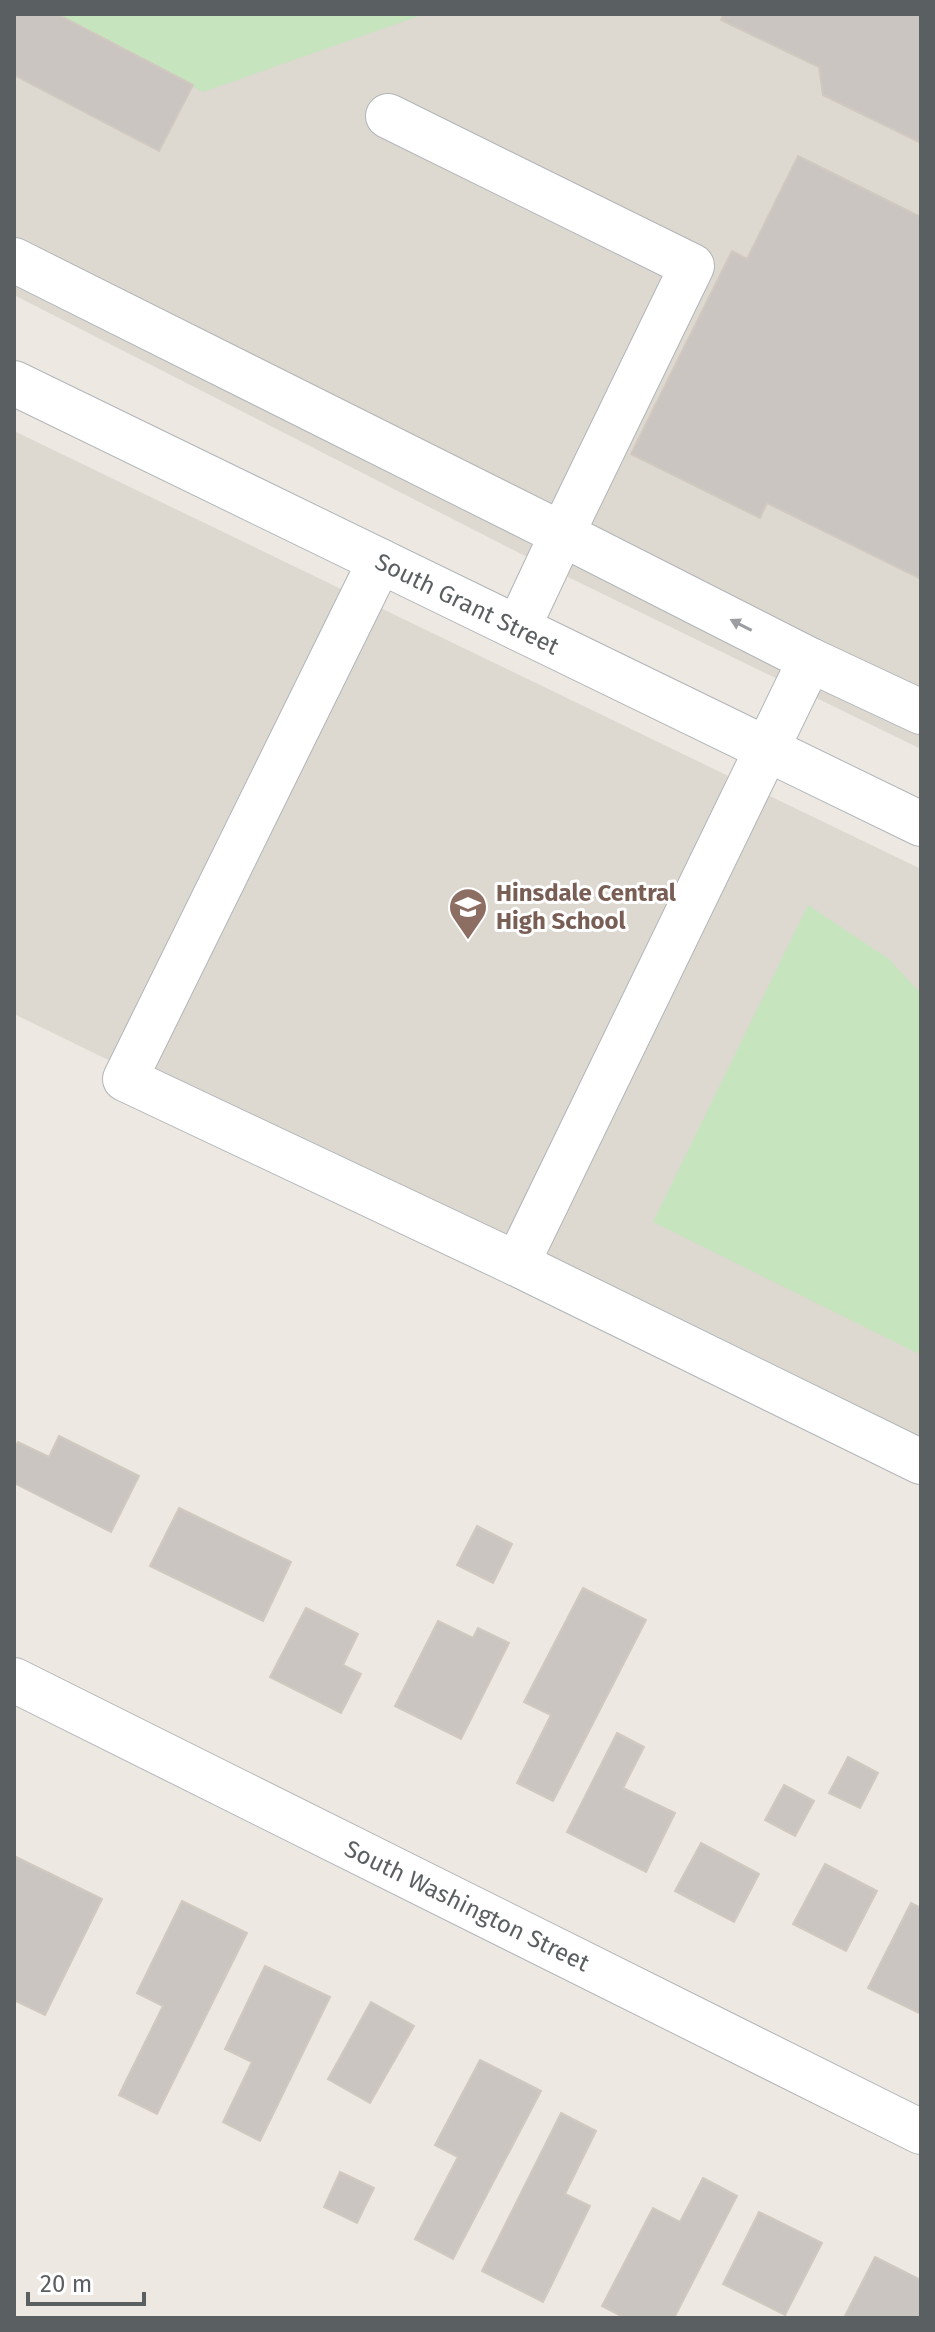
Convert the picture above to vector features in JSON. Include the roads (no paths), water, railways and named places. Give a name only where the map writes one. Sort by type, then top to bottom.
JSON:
[{"type":"street","points":[[388,116],[692,266],[518,628]]},
{"type":"street","points":[[14,260],[810,660],[921,712]]},
{"type":"street","name":"South Grant Street","points":[[14,383],[921,824]]},
{"type":"street","points":[[380,561],[125,1079],[517,1264],[921,1462]]},
{"type":"street","points":[[517,1264],[810,660]]},
{"type":"street","name":"South Washington Street","points":[[14,1680],[921,2132]]},
{"type":"place","name":"Hinsdale Central High School","points":[[468,941]]}]
